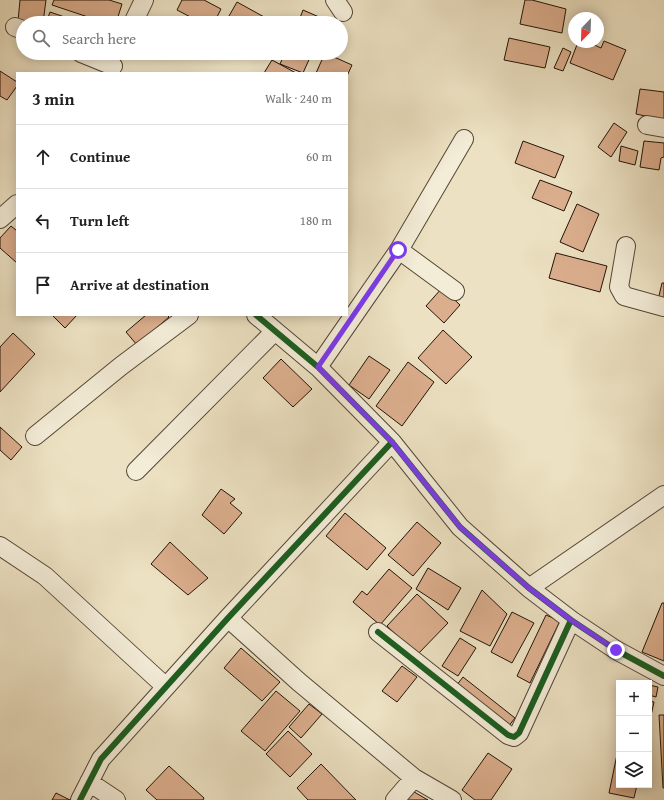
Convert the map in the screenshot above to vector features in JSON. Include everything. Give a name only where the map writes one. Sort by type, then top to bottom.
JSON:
[{"type":"street","points":[[136,16],[144,0]]},
{"type":"street","points":[[101,60],[113,64]]},
{"type":"street","points":[[318,367],[398,250],[464,139]]},
{"type":"street","points":[[0,219],[16,205]]},
{"type":"street","points":[[626,246],[619,288],[624,296],[664,307]]},
{"type":"street","points":[[398,250],[455,291]]},
{"type":"street","points":[[35,436],[121,366],[188,316]]},
{"type":"street","points":[[257,316],[318,367],[392,442],[460,527],[529,588],[571,620],[616,650],[664,676]]},
{"type":"street","points":[[136,471],[275,332]]},
{"type":"street","points":[[80,800],[101,759],[228,618],[392,442]]},
{"type":"street","points":[[529,588],[664,495]]},
{"type":"street","points":[[0,546],[45,576],[166,687]]},
{"type":"street","points":[[228,618],[299,682],[414,778],[452,800]]},
{"type":"street","points":[[378,632],[508,735],[514,737],[519,733],[571,620]]},
{"type":"street","points":[[395,800],[414,778]]},
{"type":"street","points":[[89,782],[116,800]]},
{"type":"building","points":[[20,0],[46,0],[44,16],[18,16]]},
{"type":"building","points":[[54,0],[109,0],[122,4],[118,16],[85,16],[52,5]]},
{"type":"building","points":[[182,0],[204,0],[221,9],[218,16],[189,16],[177,10]]},
{"type":"building","points":[[525,0],[532,0],[566,9],[562,33],[520,24]]},
{"type":"building","points":[[237,2],[262,16],[229,16]]},
{"type":"building","points":[[303,10],[317,16],[301,16]]},
{"type":"building","points":[[50,12],[62,16],[49,16]]},
{"type":"building","points":[[509,38],[550,47],[545,68],[504,60]]},
{"type":"building","points":[[604,41],[626,50],[613,80],[570,63],[576,48],[604,48]]},
{"type":"building","points":[[563,48],[571,52],[563,71],[554,68]]},
{"type":"building","points":[[272,60],[294,72],[265,72]]},
{"type":"building","points":[[282,60],[309,60],[303,72],[280,64]]},
{"type":"building","points":[[322,60],[341,60],[352,65],[348,74],[348,72],[316,72]]},
{"type":"building","points":[[0,71],[16,81],[16,87],[7,100],[0,96]]},
{"type":"building","points":[[640,89],[664,92],[664,120],[636,114]]},
{"type":"building","points":[[614,123],[627,132],[611,157],[598,147]]},
{"type":"building","points":[[523,141],[564,156],[555,178],[515,163]]},
{"type":"building","points":[[644,141],[664,143],[664,157],[661,158],[659,170],[640,167]]},
{"type":"building","points":[[621,146],[638,151],[635,165],[619,161]]},
{"type":"building","points":[[540,180],[572,192],[564,211],[532,198]]},
{"type":"building","points":[[577,204],[599,214],[583,252],[560,242]]},
{"type":"building","points":[[11,226],[16,230],[16,262],[0,248],[0,238]]},
{"type":"building","points":[[556,253],[607,266],[600,292],[549,278]]},
{"type":"building","points":[[662,283],[664,283],[664,302],[658,300]]},
{"type":"building","points":[[442,288],[460,305],[444,323],[426,306]]},
{"type":"building","points":[[53,316],[76,316],[65,328]]},
{"type":"building","points":[[145,316],[169,317],[137,345],[126,332]]},
{"type":"building","points":[[443,330],[472,357],[446,384],[418,358]]},
{"type":"building","points":[[13,333],[35,354],[0,392],[0,347]]},
{"type":"building","points":[[369,356],[390,370],[369,399],[349,385]]},
{"type":"building","points":[[281,359],[312,389],[293,407],[263,378]]},
{"type":"building","points":[[408,362],[434,382],[402,426],[376,406]]},
{"type":"building","points":[[0,427],[22,447],[11,460],[0,450]]},
{"type":"building","points":[[221,489],[235,499],[230,503],[242,513],[224,534],[202,515]]},
{"type":"building","points":[[345,513],[386,548],[367,570],[326,536]]},
{"type":"building","points":[[417,522],[441,543],[413,576],[388,555]]},
{"type":"building","points":[[170,542],[208,578],[188,595],[151,564]]},
{"type":"building","points":[[428,568],[461,588],[448,610],[416,589]]},
{"type":"building","points":[[389,569],[412,588],[380,625],[353,602],[362,591],[367,595]]},
{"type":"building","points":[[482,590],[507,614],[490,646],[460,631]]},
{"type":"building","points":[[417,594],[448,623],[417,655],[387,626]]},
{"type":"building","points":[[662,603],[664,603],[664,661],[642,652]]},
{"type":"building","points":[[512,612],[534,623],[512,663],[491,652]]},
{"type":"building","points":[[546,615],[560,621],[530,683],[517,676]]},
{"type":"building","points":[[460,638],[476,648],[458,676],[442,666]]},
{"type":"building","points":[[241,648],[280,682],[262,701],[224,668]]},
{"type":"building","points":[[402,666],[417,677],[397,702],[382,691]]},
{"type":"building","points":[[463,677],[515,718],[508,727],[456,686]]},
{"type":"building","points":[[652,686],[658,687],[656,697],[652,696]]},
{"type":"building","points":[[276,691],[300,711],[265,751],[241,731]]},
{"type":"building","points":[[309,704],[322,714],[301,738],[289,727]]},
{"type":"building","points":[[659,715],[664,715],[664,788],[663,788]]},
{"type":"building","points":[[288,731],[312,754],[290,777],[266,754]]},
{"type":"building","points":[[488,753],[512,769],[491,800],[475,800],[462,790]]},
{"type":"building","points":[[616,759],[616,788],[636,788],[634,798],[609,793]]},
{"type":"building","points":[[321,764],[356,800],[308,800],[297,788]]},
{"type":"building","points":[[169,766],[204,798],[203,800],[157,800],[146,790]]},
{"type":"building","points":[[409,789],[428,800],[403,800]]},
{"type":"building","points":[[56,793],[70,800],[52,800]]},
{"type":"cycle path","points":[[257,316],[318,367],[392,442],[460,527],[529,588],[571,620],[616,650],[664,676]]},
{"type":"cycle path","points":[[80,800],[101,759],[228,618],[392,442]]},
{"type":"cycle path","points":[[378,632],[508,735],[514,737],[519,733],[571,620]]},
{"type":"route","points":[[398,250],[318,367],[392,442],[460,527],[529,588],[571,620],[616,650]]}]
